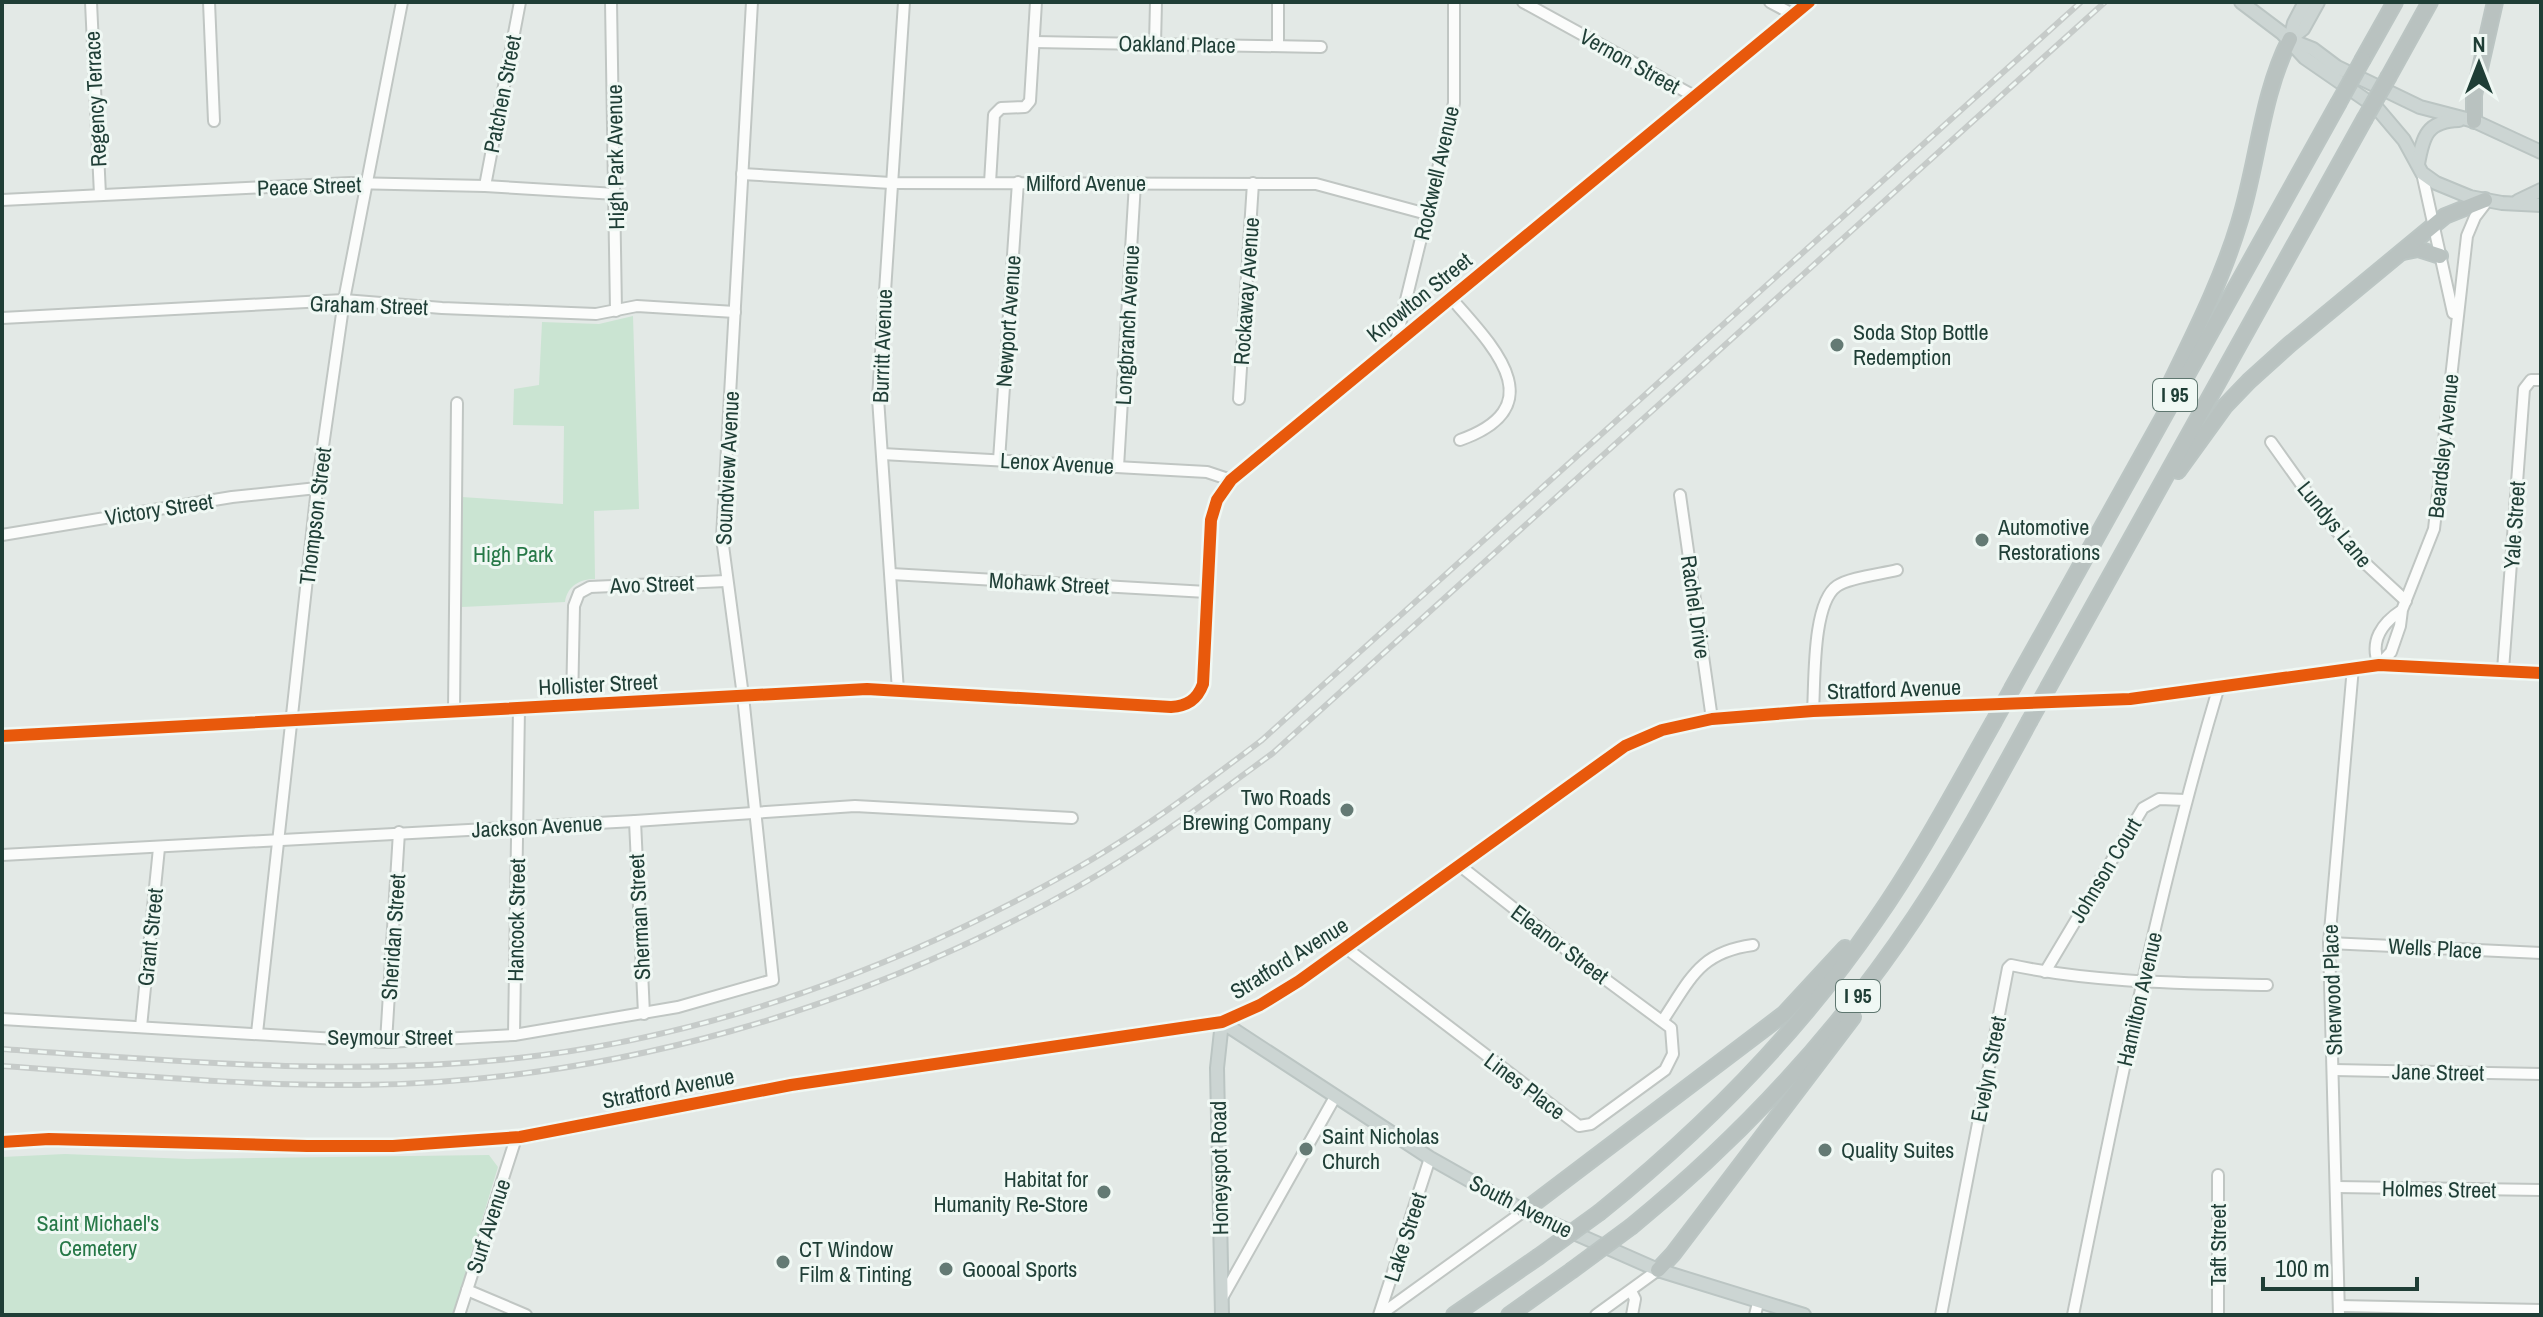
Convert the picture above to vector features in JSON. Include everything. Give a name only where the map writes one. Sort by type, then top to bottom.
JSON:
[{"type":"highway","name":"I 95","points":[[1454,1315],[1600,1212],[1694,1130],[1759,1066],[1827,986],[1895,891],[1993,723],[2395,2]]},
{"type":"highway","name":"I 95","points":[[1509,1315],[1632,1226],[1712,1156],[1795,1072],[1871,980],[1917,915],[1959,848],[2430,2]]},
{"type":"highway","points":[[2471,120],[2495,2]]},
{"type":"highway","points":[[2102,526],[2227,262],[2241,220],[2275,75],[2290,39]]},
{"type":"highway","points":[[2124,551],[2202,436],[2249,381],[2451,212],[2487,200]]},
{"type":"highway","points":[[2403,253],[2418,249],[2440,256]]},
{"type":"highway","points":[[1524,1211],[1784,1014],[1895,891]]},
{"type":"highway","points":[[1658,1270],[1868,997],[1917,915]]},
{"type":"main road","points":[[2241,2],[2290,39],[2313,49],[2337,67],[2420,107],[2471,120],[2541,152]]},
{"type":"main road","points":[[2290,39],[2305,2]]},
{"type":"main road","points":[[2290,39],[2303,29],[2318,2]]},
{"type":"main road","points":[[2290,39],[2305,58],[2376,107],[2404,140],[2420,168],[2447,189],[2487,200],[2541,205]]},
{"type":"main road","points":[[2420,168],[2424,137],[2431,129],[2447,120],[2471,120]]},
{"type":"main road","points":[[2520,143],[2541,164]]},
{"type":"main road","points":[[2515,202],[2541,190]]},
{"type":"main road","name":"Stratford Avenue","points":[[2,1142],[49,1139],[379,1146],[516,1138],[791,1085],[1222,1022],[1272,998],[1346,948],[1625,746],[1652,733],[1712,719],[1813,711],[2079,702],[2379,665],[2541,673]]},
{"type":"main road","name":"South Avenue","points":[[1222,1022],[1430,1158],[1524,1211],[1756,1309],[1804,1315]]},
{"type":"main road","name":"Honeyspot Road","points":[[1222,1022],[1217,1055],[1222,1315]]},
{"type":"street","name":"Regency Terrace","points":[[91,2],[100,195]]},
{"type":"street","points":[[209,2],[214,121]]},
{"type":"street","name":"Thompson Street","points":[[257,1033],[317,488],[344,300],[402,2]]},
{"type":"street","name":"Patchen Street","points":[[485,186],[520,2]]},
{"type":"street","name":"High Park Avenue","points":[[611,2],[616,311]]},
{"type":"street","name":"Soundview Avenue","points":[[752,2],[722,538],[743,696],[773,980]]},
{"type":"street","name":"Burritt Avenue","points":[[898,691],[878,398],[904,2]]},
{"type":"street","points":[[990,183],[994,115],[1001,108],[1021,108],[1029,104],[1036,2]]},
{"type":"street","points":[[1155,44],[1156,2]]},
{"type":"street","points":[[1278,2],[1278,45]]},
{"type":"street","name":"Rockwell Avenue","points":[[1396,342],[1454,103],[1454,2]]},
{"type":"street","name":"Vernon Street","points":[[1523,2],[1694,96]]},
{"type":"street","points":[[1770,2],[1794,15]]},
{"type":"street","name":"Knowlton Street","points":[[1194,699],[1201,691],[1204,677],[1212,514],[1219,495],[1231,480],[1809,2]]},
{"type":"street","name":"Oakland Place","points":[[1034,42],[1321,47]]},
{"type":"street","name":"Beardsley Avenue","points":[[2420,168],[2455,323]]},
{"type":"street","name":"Milford Avenue","points":[[742,174],[891,183],[1316,184],[1427,214]]},
{"type":"street","name":"Newport Avenue","points":[[999,460],[1018,182]]},
{"type":"street","name":"Peace Street","points":[[2,200],[366,183],[616,194]]},
{"type":"street","name":"Longbranch Avenue","points":[[1118,467],[1135,183]]},
{"type":"street","name":"Rockaway Avenue","points":[[1239,399],[1253,183]]},
{"type":"street","name":"Beardsley Avenue","points":[[2379,665],[2391,652],[2437,512],[2455,323],[2468,233],[2487,200]]},
{"type":"street","points":[[1451,298],[1495,349],[1506,370],[1509,388],[1506,403],[1494,422],[1485,431],[1460,440]]},
{"type":"street","name":"Graham Street","points":[[2,318],[344,300],[442,308],[596,314],[637,306],[735,312]]},
{"type":"street","name":"Yale Street","points":[[2503,670],[2524,389],[2527,382],[2541,380]]},
{"type":"street","points":[[454,712],[457,403]]},
{"type":"street","name":"Lundys Lane","points":[[2271,442],[2326,519],[2404,606]]},
{"type":"street","name":"Lenox Avenue","points":[[882,454],[1207,472],[1231,480]]},
{"type":"street","name":"Victory Street","points":[[2,535],[232,497],[317,488]]},
{"type":"street","name":"Rachel Drive","points":[[1680,495],[1712,719]]},
{"type":"street","points":[[1813,711],[1825,599],[1837,585],[1897,570]]},
{"type":"street","name":"Mohawk Street","points":[[891,574],[1207,592]]},
{"type":"street","name":"Avo Street","points":[[572,705],[574,606],[579,593],[590,587],[726,581]]},
{"type":"street","name":"Beardsley Avenue","points":[[2379,665],[2375,651],[2378,633],[2388,619],[2404,606]]},
{"type":"street","name":"Sherwood Place","points":[[2339,1310],[2329,943],[2353,667]]},
{"type":"street","name":"Hamilton Avenue","points":[[2073,1315],[2142,982],[2186,800],[2219,686]]},
{"type":"street","name":"Hollister Street","points":[[2,736],[836,690],[1171,707],[1185,705],[1194,699]]},
{"type":"street","name":"Hancock Street","points":[[514,1035],[519,708]]},
{"type":"street","name":"Johnson Court","points":[[2045,972],[2143,808],[2159,799],[2186,800]]},
{"type":"street","name":"Jackson Avenue","points":[[2,855],[855,806],[1072,818]]},
{"type":"street","name":"Sherman Street","points":[[635,821],[644,1014]]},
{"type":"street","name":"Sheridan Street","points":[[386,1042],[399,832]]},
{"type":"street","name":"Grant Street","points":[[141,1027],[159,848]]},
{"type":"street","name":"Eleanor Street","points":[[1459,865],[1582,962],[1663,1020]]},
{"type":"street","name":"Wells Place","points":[[2329,943],[2541,953]]},
{"type":"street","points":[[1663,1020],[1696,971],[1711,956],[1731,948],[1753,945]]},
{"type":"street","name":"Lines Place","points":[[1346,948],[1579,1126],[1591,1124],[1665,1070],[1673,1054],[1674,1038],[1671,1028],[1663,1020]]},
{"type":"street","name":"Evelyn Street","points":[[1941,1315],[2008,968],[2011,965],[2045,972]]},
{"type":"street","points":[[2045,972],[2142,982],[2267,985]]},
{"type":"street","name":"Seymour Street","points":[[2,1019],[386,1042],[514,1035],[678,1007],[773,980]]},
{"type":"street","name":"Jane Street","points":[[2334,1070],[2541,1074]]},
{"type":"street","points":[[1221,1299],[1335,1097]]},
{"type":"street","name":"Surf Avenue","points":[[459,1315],[516,1138]]},
{"type":"street","name":"Lake Street","points":[[1380,1315],[1430,1158]]},
{"type":"street","name":"Taft Street","points":[[2218,1175],[2218,1315]]},
{"type":"street","name":"Holmes Street","points":[[2336,1187],[2541,1190]]},
{"type":"street","points":[[1380,1315],[1524,1211]]},
{"type":"street","points":[[1596,1315],[1658,1270]]},
{"type":"street","points":[[467,1290],[526,1315]]},
{"type":"street","points":[[1631,1291],[1635,1299],[1632,1315]]},
{"type":"street","points":[[2339,1310],[2541,1310]]},
{"type":"green space","name":"High Park","points":[[633,316],[639,509],[594,511],[595,579],[575,584],[565,602],[462,607],[462,497],[563,504],[564,426],[513,425],[514,389],[539,385],[542,322],[599,324]]},
{"type":"green space","name":"Saint Michael's Cemetery","points":[[65,1154],[188,1159],[489,1155],[498,1167],[453,1315],[2,1315],[2,1157]]},
{"type":"railway","points":[[2,1049],[325,1067],[454,1064],[590,1048],[733,1015],[802,993],[938,939],[1004,907],[1119,843],[1262,740],[2081,2]]},
{"type":"railway","points":[[2,1066],[315,1085],[454,1081],[548,1070],[640,1053],[731,1031],[821,1003],[994,931],[1128,856],[1273,753],[2105,2]]},
{"type":"cycle path","points":[[2,736],[867,689],[1171,707],[1187,704],[1203,684],[1211,520],[1217,500],[1231,480],[1809,2]]},
{"type":"cycle path","points":[[2,1142],[49,1139],[393,1146],[520,1137],[791,1085],[1222,1022],[1260,1005],[1299,981],[1625,746],[1662,730],[1712,719],[1813,711],[2130,699],[2379,665],[2541,673]]},
{"type":"place","name":"Soda Stop Bottle Redemption","points":[[1837,345]]},
{"type":"place","name":"Automotive Restorations","points":[[1982,540]]},
{"type":"place","name":"Two Roads Brewing Company","points":[[1347,810]]},
{"type":"place","name":"Saint Nicholas Church","points":[[1306,1149]]},
{"type":"place","name":"Quality Suites","points":[[1825,1150]]},
{"type":"place","name":"Habitat for Humanity Re-Store","points":[[1104,1192]]},
{"type":"place","name":"CT Window Film & Tinting","points":[[783,1262]]},
{"type":"place","name":"Goooal Sports","points":[[946,1269]]}]
